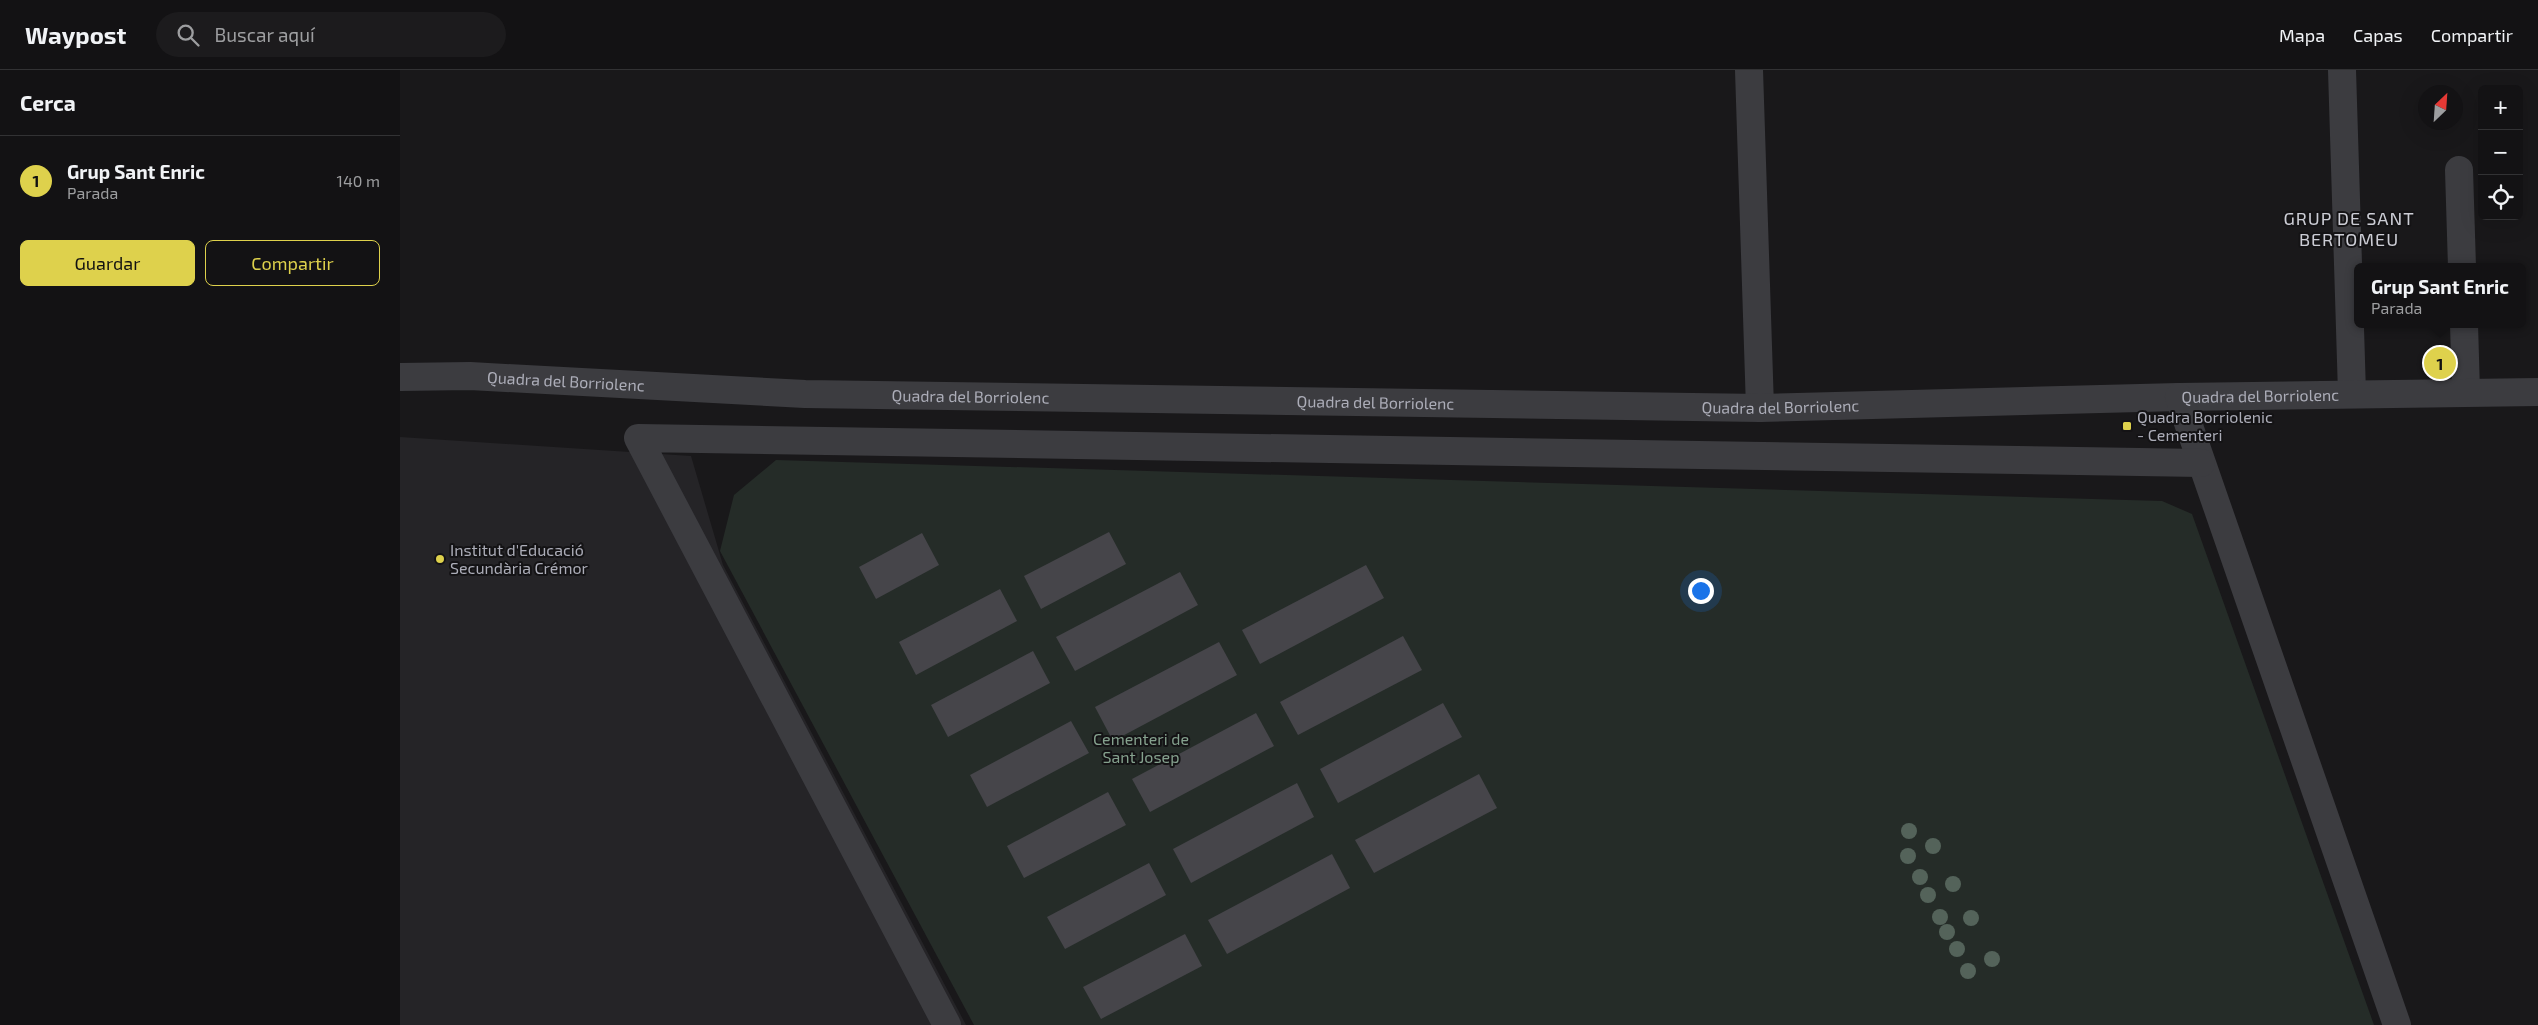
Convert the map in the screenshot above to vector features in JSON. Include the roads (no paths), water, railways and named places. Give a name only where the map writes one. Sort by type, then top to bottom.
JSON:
[{"type":"street","points":[[1749,70],[1760,408]]},
{"type":"street","name":"Quadra del Borriolenc","points":[[2342,70],[2352,393]]},
{"type":"street","points":[[2459,170],[2462,263]]},
{"type":"street","points":[[2464,328],[2466,392]]},
{"type":"street","name":"Quadra del Borriolenc","points":[[400,376],[470,376],[805,394],[1760,408],[2352,393],[2538,392]]},
{"type":"street","points":[[2179,397],[2396,1025]]},
{"type":"street","points":[[947,1025],[638,438],[2201,463]]},
{"type":"place","name":"Grup Sant Enric","points":[[2440,363]]},
{"type":"place","name":"Quadra Borriolenic - Cementeri","points":[[2127,426]]},
{"type":"place","name":"Institut d'Educació Secundària Crémor","points":[[440,559]]},
{"type":"district","name":"GRUP DE SANT BERTOMEU","points":[[2349,229]]},
{"type":"park label","name":"Cementeri de Sant Josep","points":[[1141,748]]}]
